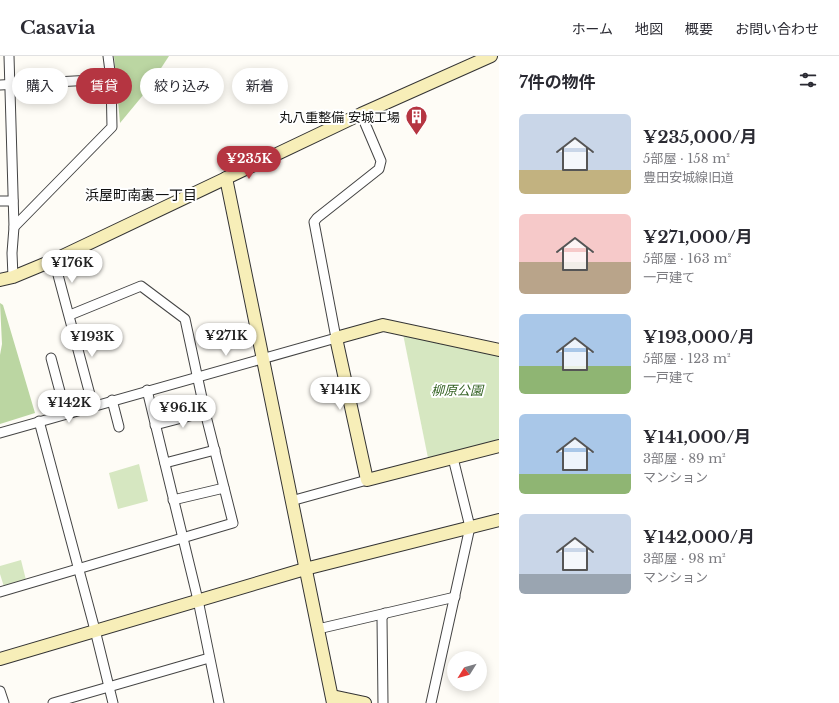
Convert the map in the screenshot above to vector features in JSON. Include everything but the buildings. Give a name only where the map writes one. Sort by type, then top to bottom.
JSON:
[{"type":"street","points":[[9,56],[14,227],[12,253],[14,277]]},
{"type":"street","points":[[108,56],[110,68]]},
{"type":"street","points":[[0,280],[14,277],[54,260],[361,114],[491,56]]},
{"type":"street","points":[[0,85],[76,81]]},
{"type":"street","points":[[14,227],[112,128],[112,104]]},
{"type":"street","points":[[361,114],[381,161],[379,169],[317,218],[314,222],[336,338],[367,480]]},
{"type":"street","points":[[226,178],[333,700],[365,703]]},
{"type":"street","points":[[0,201],[13,201]]},
{"type":"street","points":[[54,260],[70,315],[93,406]]},
{"type":"street","points":[[0,592],[234,523],[205,412],[185,319],[141,286],[70,315]]},
{"type":"street","points":[[0,433],[146,390],[382,325],[499,350]]},
{"type":"street","points":[[50,358],[66,414]]},
{"type":"street","points":[[146,390],[198,600],[219,703]]},
{"type":"street","points":[[112,400],[119,427]]},
{"type":"street","points":[[155,425],[205,412]]},
{"type":"street","points":[[39,421],[113,703]]},
{"type":"street","points":[[291,501],[499,446]]},
{"type":"street","points":[[165,463],[215,450]]},
{"type":"street","points":[[431,703],[470,527],[453,458]]},
{"type":"street","points":[[173,500],[224,488]]},
{"type":"street","points":[[0,659],[305,569],[499,520]]},
{"type":"street","points":[[318,629],[455,596]]},
{"type":"street","points":[[383,703],[382,618],[385,613]]},
{"type":"street","points":[[53,703],[210,658]]},
{"type":"street","points":[[0,691],[4,703]]},
{"type":"green space","points":[[114,56],[169,56],[161,68],[140,68],[140,99],[120,123],[118,104],[132,104],[132,68],[115,68]]},
{"type":"green space","points":[[0,303],[3,305],[35,413],[0,424],[0,355],[2,344]]},
{"type":"green space","name":"柳原公園","points":[[403,334],[499,355],[499,440],[428,458]]},
{"type":"green space","points":[[139,464],[148,501],[118,509],[109,473]]},
{"type":"green space","points":[[21,560],[27,584],[5,590],[0,574],[0,566]]},
{"type":"place","name":"丸八重整備 安城工場","points":[[416,136]]},
{"type":"district","name":"浜屋町南裏一丁目","points":[[141,195]]}]
